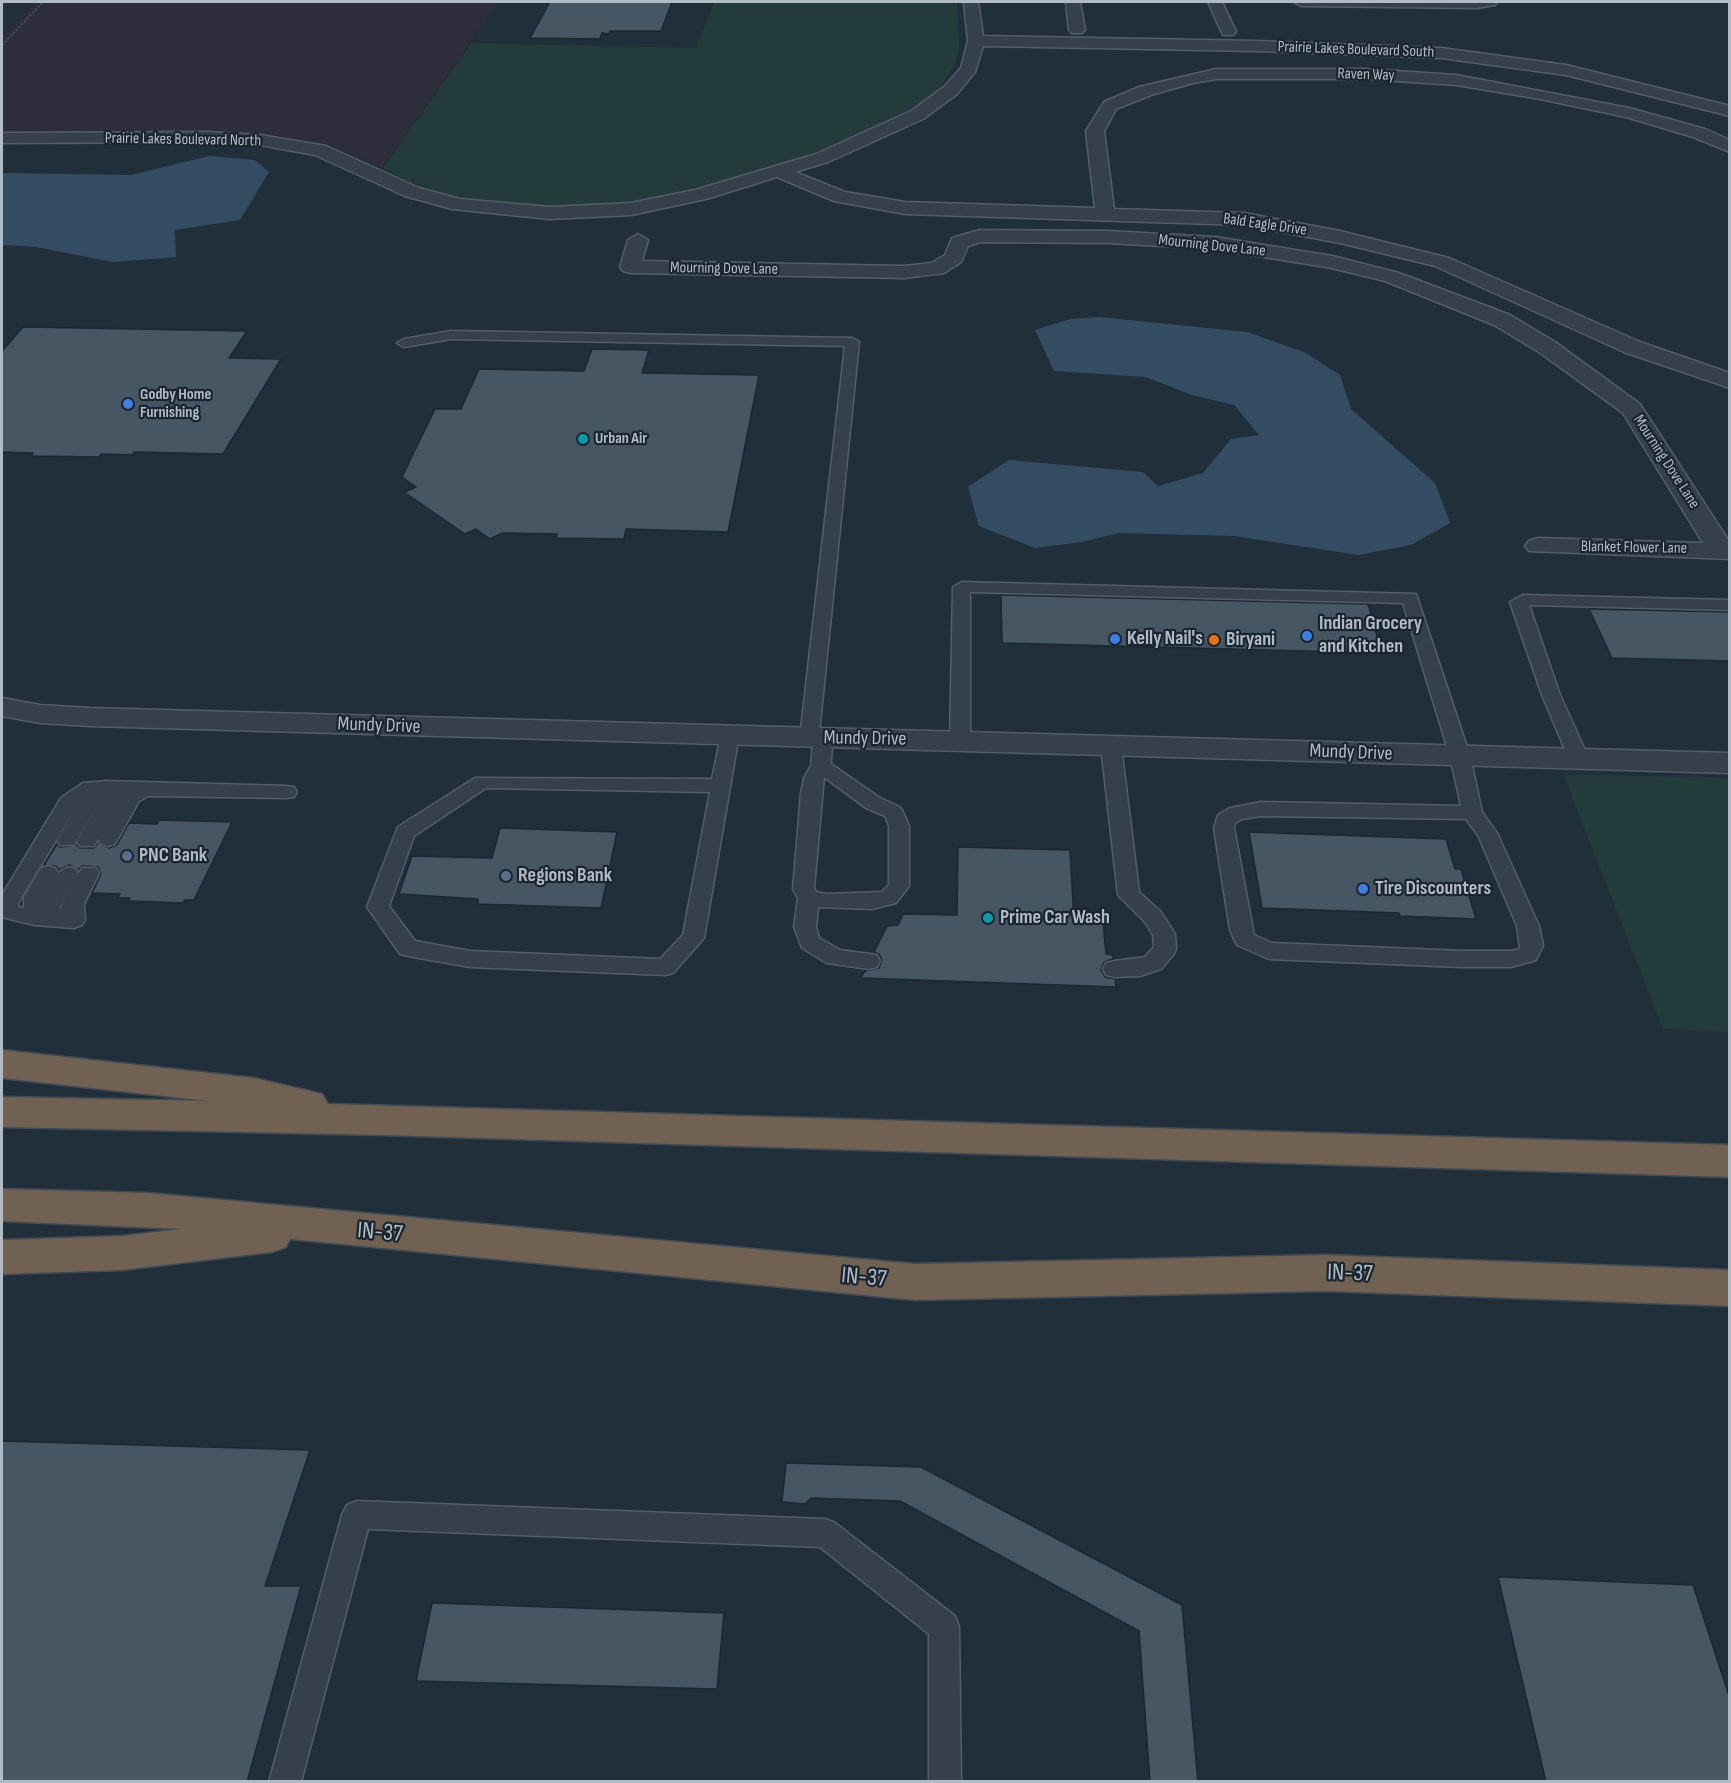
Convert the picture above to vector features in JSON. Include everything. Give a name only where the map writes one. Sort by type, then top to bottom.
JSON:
[{"type":"highway","points":[[2,1064],[254,1092],[384,1120]]},
{"type":"highway","points":[[2,1112],[384,1120],[1730,1161]]},
{"type":"highway","name":"IN-37","points":[[2,1205],[148,1209],[915,1282],[1326,1273],[1730,1287]]},
{"type":"highway","points":[[2,1257],[122,1253],[331,1228]]},
{"type":"street","points":[[971,2],[976,41]]},
{"type":"street","points":[[1073,2],[1077,30]]},
{"type":"street","points":[[1215,2],[1228,32]]},
{"type":"street","points":[[1301,2],[1477,4],[1490,2]]},
{"type":"street","points":[[1361,2],[1388,50]]},
{"type":"street","name":"Prairie Lakes Boulevard South","points":[[976,41],[1388,50],[1491,59],[1566,70],[1730,111]]},
{"type":"street","name":"Prairie Lakes Boulevard North","points":[[2,138],[209,137],[278,142],[327,153],[429,198],[459,205],[525,213],[578,213],[650,206],[699,195],[778,172],[847,149],[895,127],[936,103],[962,80],[969,69],[976,41]]},
{"type":"street","name":"Raven Way","points":[[1105,214],[1095,131],[1110,106],[1145,91],[1191,78],[1216,74],[1366,74],[1456,81],[1540,94],[1629,113],[1699,133],[1730,147]]},
{"type":"street","name":"Bald Eagle Drive","points":[[778,172],[841,197],[905,208],[1244,219],[1340,237],[1442,262],[1632,347],[1730,381]]},
{"type":"street","name":"Mourning Dove Lane","points":[[638,240],[630,267],[904,272],[937,269],[954,258],[959,242],[980,236],[1108,237],[1215,243],[1332,262],[1392,277],[1502,320],[1547,346],[1632,410],[1725,550]]},
{"type":"street","name":"Blanket Flower Lane","points":[[1538,546],[1725,550]]},
{"type":"street","name":"Mundy Drive","points":[[2,707],[64,717],[730,735],[818,747],[960,741],[1730,763]]},
{"type":"lane","points":[[404,343],[451,335],[852,342],[804,889],[809,898],[805,927],[810,943],[835,957],[869,961]]},
{"type":"lane","points":[[960,741],[962,587],[1410,598],[1460,756],[1472,813],[1487,832],[1528,926],[1532,945],[1528,954],[1511,959],[1462,959],[1269,951],[1258,949],[1245,940],[1224,828],[1225,820],[1237,813],[1261,809],[1472,813]]},
{"type":"lane","points":[[1579,759],[1551,695],[1519,602],[1523,600],[1730,605]]},
{"type":"lane","points":[[721,786],[482,782],[405,832],[378,907],[408,948],[470,959],[665,967],[693,938],[721,786],[730,735]]},
{"type":"lane","points":[[1111,746],[1129,895],[1153,917],[1164,934],[1166,949],[1153,963],[1114,969]]},
{"type":"lane","points":[[809,898],[872,902],[889,898],[898,886],[899,826],[893,812],[873,803],[818,747]]},
{"type":"lane","points":[[106,787],[90,801],[77,841],[111,799],[137,788]]},
{"type":"lane","points":[[89,873],[73,904],[74,920],[7,911],[7,903],[69,803],[90,788],[287,792]]},
{"type":"lane","points":[[108,839],[137,788]]},
{"type":"lane","points":[[43,917],[49,907],[58,874]]},
{"type":"lane","points":[[285,1782],[357,1515],[825,1533],[944,1627],[945,1782]]},
{"type":"path","points":[[2,45],[44,2]]},
{"type":"shaded area","points":[[36,2],[499,2],[382,168],[328,144],[245,133],[2,132],[2,37]]},
{"type":"shaded area","points":[[209,156],[255,160],[269,172],[240,220],[175,230],[176,257],[113,262],[36,247],[2,245],[2,173],[131,175]]},
{"type":"shaded area","points":[[1099,317],[1247,332],[1304,352],[1340,375],[1351,409],[1435,483],[1450,523],[1411,545],[1358,555],[1234,536],[1119,533],[1082,542],[1035,548],[979,526],[968,487],[1009,460],[1143,472],[1158,486],[1203,473],[1231,439],[1259,435],[1234,405],[1192,395],[1146,377],[1054,371],[1035,330],[1070,319]]},
{"type":"green space","points":[[714,2],[957,2],[959,48],[954,67],[943,83],[928,98],[891,119],[848,140],[785,163],[666,197],[608,205],[545,207],[487,202],[451,196],[406,180],[383,168],[472,43],[696,48]]},
{"type":"green space","points":[[1563,774],[1729,778],[1729,1032],[1663,1029]]},
{"type":"building","points":[[550,2],[672,2],[661,31],[610,31],[609,34],[602,33],[600,39],[530,38]]},
{"type":"building","name":"Godby Home Furnishing","points":[[23,327],[247,331],[229,358],[281,359],[223,454],[134,452],[133,455],[101,454],[99,457],[31,456],[33,453],[2,452],[2,351]]},
{"type":"building","name":"Urban Air","points":[[592,349],[649,350],[642,373],[759,375],[728,532],[626,529],[624,539],[556,538],[557,534],[502,533],[490,539],[476,529],[465,534],[404,492],[416,487],[402,477],[435,409],[461,409],[479,369],[584,371]]},
{"type":"building","points":[[1001,595],[1368,604],[1382,653],[1002,643]]},
{"type":"building","points":[[1589,609],[1730,612],[1730,661],[1612,658]]},
{"type":"building","name":"PNC Bank","points":[[159,820],[232,822],[194,900],[185,900],[183,903],[129,901],[130,898],[118,898],[120,894],[92,893],[101,874],[98,867],[82,866],[78,870],[69,865],[59,870],[56,866],[44,865],[57,844],[60,847],[77,845],[80,848],[94,848],[98,843],[109,848],[117,845],[129,823],[157,824]]},
{"type":"building","name":"Regions Bank","points":[[500,828],[617,832],[601,908],[478,904],[478,899],[399,894],[412,856],[492,858]]},
{"type":"building","name":"Tire Discounters","points":[[1249,832],[1446,839],[1455,869],[1461,869],[1476,919],[1400,916],[1399,913],[1262,908]]},
{"type":"building","name":"Prime Car Wash","points":[[958,847],[1070,850],[1074,920],[1103,921],[1106,954],[1113,955],[1113,959],[1104,962],[1101,970],[1105,977],[1115,979],[1116,987],[861,978],[865,971],[879,968],[882,960],[879,954],[874,952],[887,926],[898,925],[903,914],[957,915]]},
{"type":"building","points":[[2,1441],[310,1450],[265,1586],[301,1586],[247,1782],[2,1782]]},
{"type":"building","points":[[786,1463],[921,1467],[1182,1605],[1198,1782],[1150,1782],[1139,1631],[900,1501],[811,1498],[805,1504],[782,1502]]},
{"type":"building","points":[[1498,1577],[1693,1585],[1730,1699],[1730,1782],[1546,1782]]},
{"type":"building","points":[[432,1603],[724,1613],[717,1689],[416,1681]]},
{"type":"place","name":"Godby Home Furnishing","points":[[128,404]]},
{"type":"place","name":"Urban Air","points":[[583,439]]},
{"type":"place","name":"Indian Grocery and Kitchen","points":[[1307,636]]},
{"type":"place","name":"Kelly Nail's","points":[[1115,639]]},
{"type":"place","name":"Biryani","points":[[1214,640]]},
{"type":"place","name":"PNC Bank","points":[[127,856]]},
{"type":"place","name":"Regions Bank","points":[[506,876]]},
{"type":"place","name":"Tire Discounters","points":[[1363,889]]},
{"type":"place","name":"Prime Car Wash","points":[[988,918]]}]
